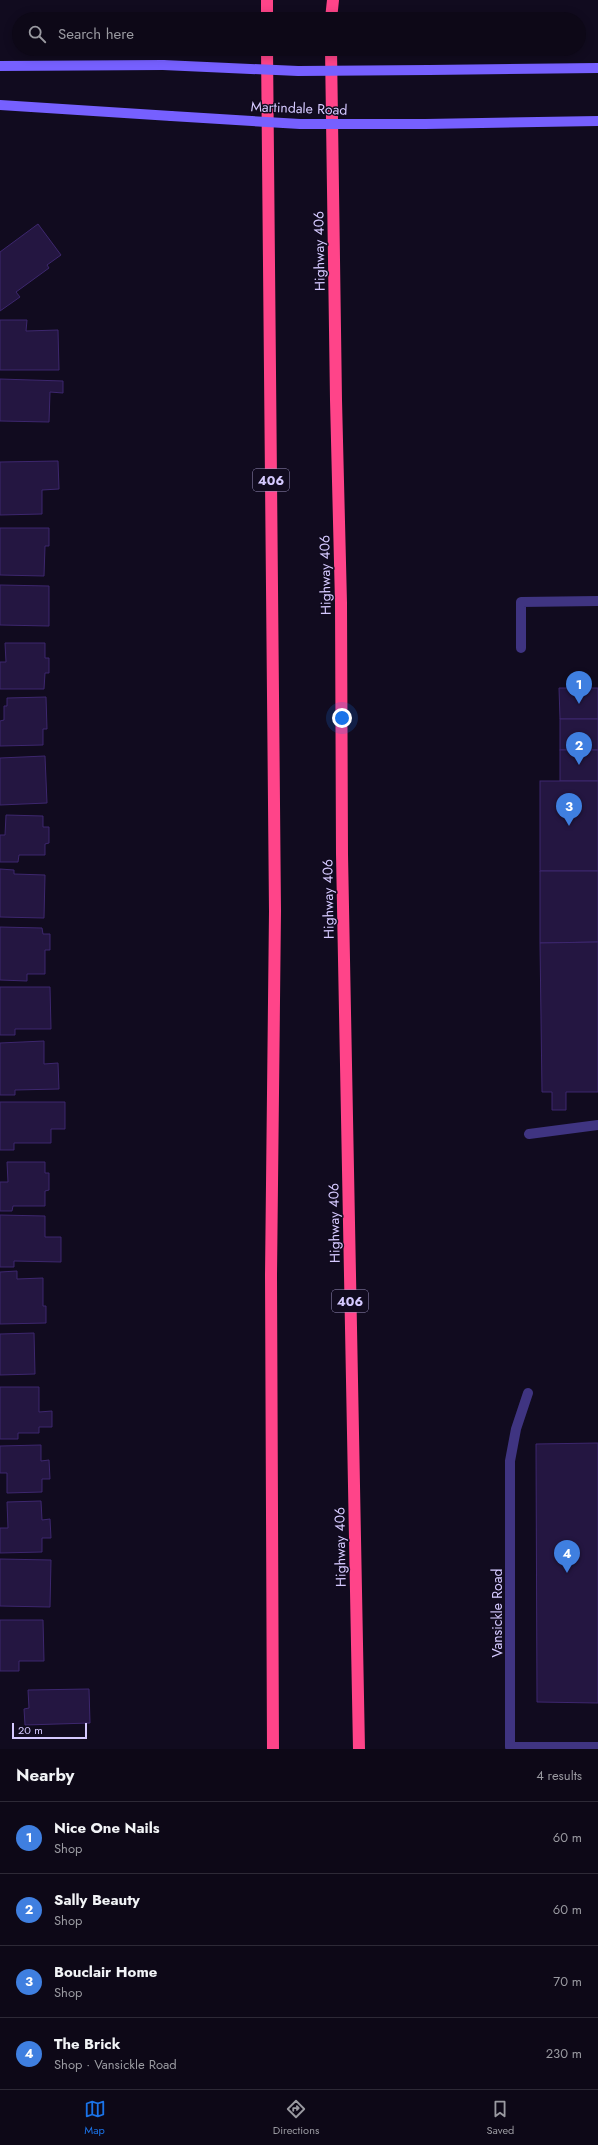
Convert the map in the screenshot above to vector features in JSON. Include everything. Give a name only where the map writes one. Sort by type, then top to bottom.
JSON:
[{"type":"highway","points":[[267,0],[267,12]]},
{"type":"highway","points":[[331,0],[331,12]]},
{"type":"highway","name":"406","points":[[267,56],[275,911],[271,1275],[273,1749]]},
{"type":"highway","name":"Highway 406","points":[[331,56],[336,400],[341,603],[342,854],[359,1749]]},
{"type":"main road","points":[[0,66],[163,66],[298,71],[598,68]]},
{"type":"main road","name":"Martindale Road","points":[[0,105],[300,124],[425,124],[598,121]]},
{"type":"street","points":[[521,648],[520,602],[598,601]]},
{"type":"street","points":[[529,1134],[598,1125]]},
{"type":"street","name":"Vansickle Road","points":[[528,1393],[516,1429],[510,1461],[510,1747],[598,1747]]},
{"type":"building","points":[[38,224],[61,255],[47,265],[49,268],[16,292],[20,297],[0,311],[0,252]]},
{"type":"building","points":[[0,320],[27,320],[26,331],[58,330],[59,370],[0,370]]},
{"type":"building","points":[[0,379],[63,381],[63,393],[50,392],[49,422],[0,421]]},
{"type":"building","points":[[58,461],[59,489],[42,490],[42,514],[0,515],[0,462]]},
{"type":"building","points":[[0,528],[49,528],[49,546],[45,546],[44,576],[0,575]]},
{"type":"building","points":[[0,585],[49,586],[49,626],[0,625]]},
{"type":"building","points":[[5,643],[45,643],[45,658],[49,658],[49,673],[45,673],[44,689],[0,689],[0,662],[6,662]]},
{"type":"building","points":[[559,688],[598,688],[598,719],[560,719]]},
{"type":"building","points":[[46,697],[47,729],[43,729],[43,745],[0,746],[0,721],[4,720],[4,706],[7,706],[7,698]]},
{"type":"building","points":[[560,719],[598,719],[598,750],[560,750]]},
{"type":"building","points":[[560,750],[598,750],[598,781],[560,781]]},
{"type":"building","points":[[45,756],[47,803],[0,805],[0,758]]},
{"type":"building","points":[[540,781],[598,781],[598,871],[540,871]]},
{"type":"building","points":[[6,815],[43,816],[43,827],[49,827],[49,843],[45,844],[45,855],[19,855],[18,862],[0,862],[0,835],[5,835]]},
{"type":"building","points":[[0,869],[14,870],[14,874],[45,875],[44,918],[0,917]]},
{"type":"building","points":[[540,871],[598,871],[598,942],[540,943]]},
{"type":"building","points":[[0,927],[42,928],[43,934],[50,934],[50,950],[45,950],[45,974],[27,974],[27,981],[0,980]]},
{"type":"building","points":[[598,942],[598,1092],[566,1092],[566,1110],[552,1110],[552,1092],[542,1092],[540,943]]},
{"type":"building","points":[[0,987],[50,987],[51,1029],[15,1029],[15,1035],[0,1035]]},
{"type":"building","points":[[44,1041],[44,1064],[58,1063],[59,1089],[15,1090],[15,1095],[0,1095],[0,1043]]},
{"type":"building","points":[[0,1102],[65,1102],[65,1129],[51,1129],[51,1143],[14,1143],[14,1150],[0,1150]]},
{"type":"building","points":[[7,1162],[45,1162],[45,1173],[49,1173],[49,1190],[45,1191],[45,1206],[13,1206],[12,1211],[0,1211],[0,1182],[8,1182]]},
{"type":"building","points":[[0,1215],[45,1216],[45,1237],[61,1237],[61,1262],[14,1261],[14,1267],[0,1267]]},
{"type":"building","points":[[17,1271],[17,1279],[43,1278],[43,1306],[46,1306],[46,1323],[0,1324],[0,1272]]},
{"type":"building","points":[[34,1333],[35,1374],[0,1375],[0,1334]]},
{"type":"building","points":[[0,1387],[39,1387],[39,1412],[52,1411],[52,1427],[39,1427],[39,1433],[18,1433],[18,1439],[0,1439]]},
{"type":"building","points":[[598,1443],[598,1703],[537,1702],[536,1444]]},
{"type":"building","points":[[41,1445],[41,1461],[49,1460],[50,1479],[42,1479],[42,1492],[7,1493],[7,1473],[0,1473],[0,1446]]},
{"type":"building","points":[[41,1501],[42,1520],[50,1519],[51,1538],[42,1538],[42,1552],[0,1553],[0,1528],[8,1528],[7,1502]]},
{"type":"building","points":[[0,1559],[51,1560],[50,1607],[0,1606]]},
{"type":"building","points":[[0,1620],[43,1620],[44,1661],[19,1661],[19,1671],[0,1671]]},
{"type":"building","points":[[89,1689],[90,1723],[25,1725],[24,1709],[29,1708],[28,1690]]},
{"type":"place","name":"Nice One Nails","points":[[579,704]]},
{"type":"place","name":"Sally Beauty","points":[[579,765]]},
{"type":"place","name":"Bouclair Home","points":[[569,826]]},
{"type":"place","name":"The Brick","points":[[567,1573]]}]
